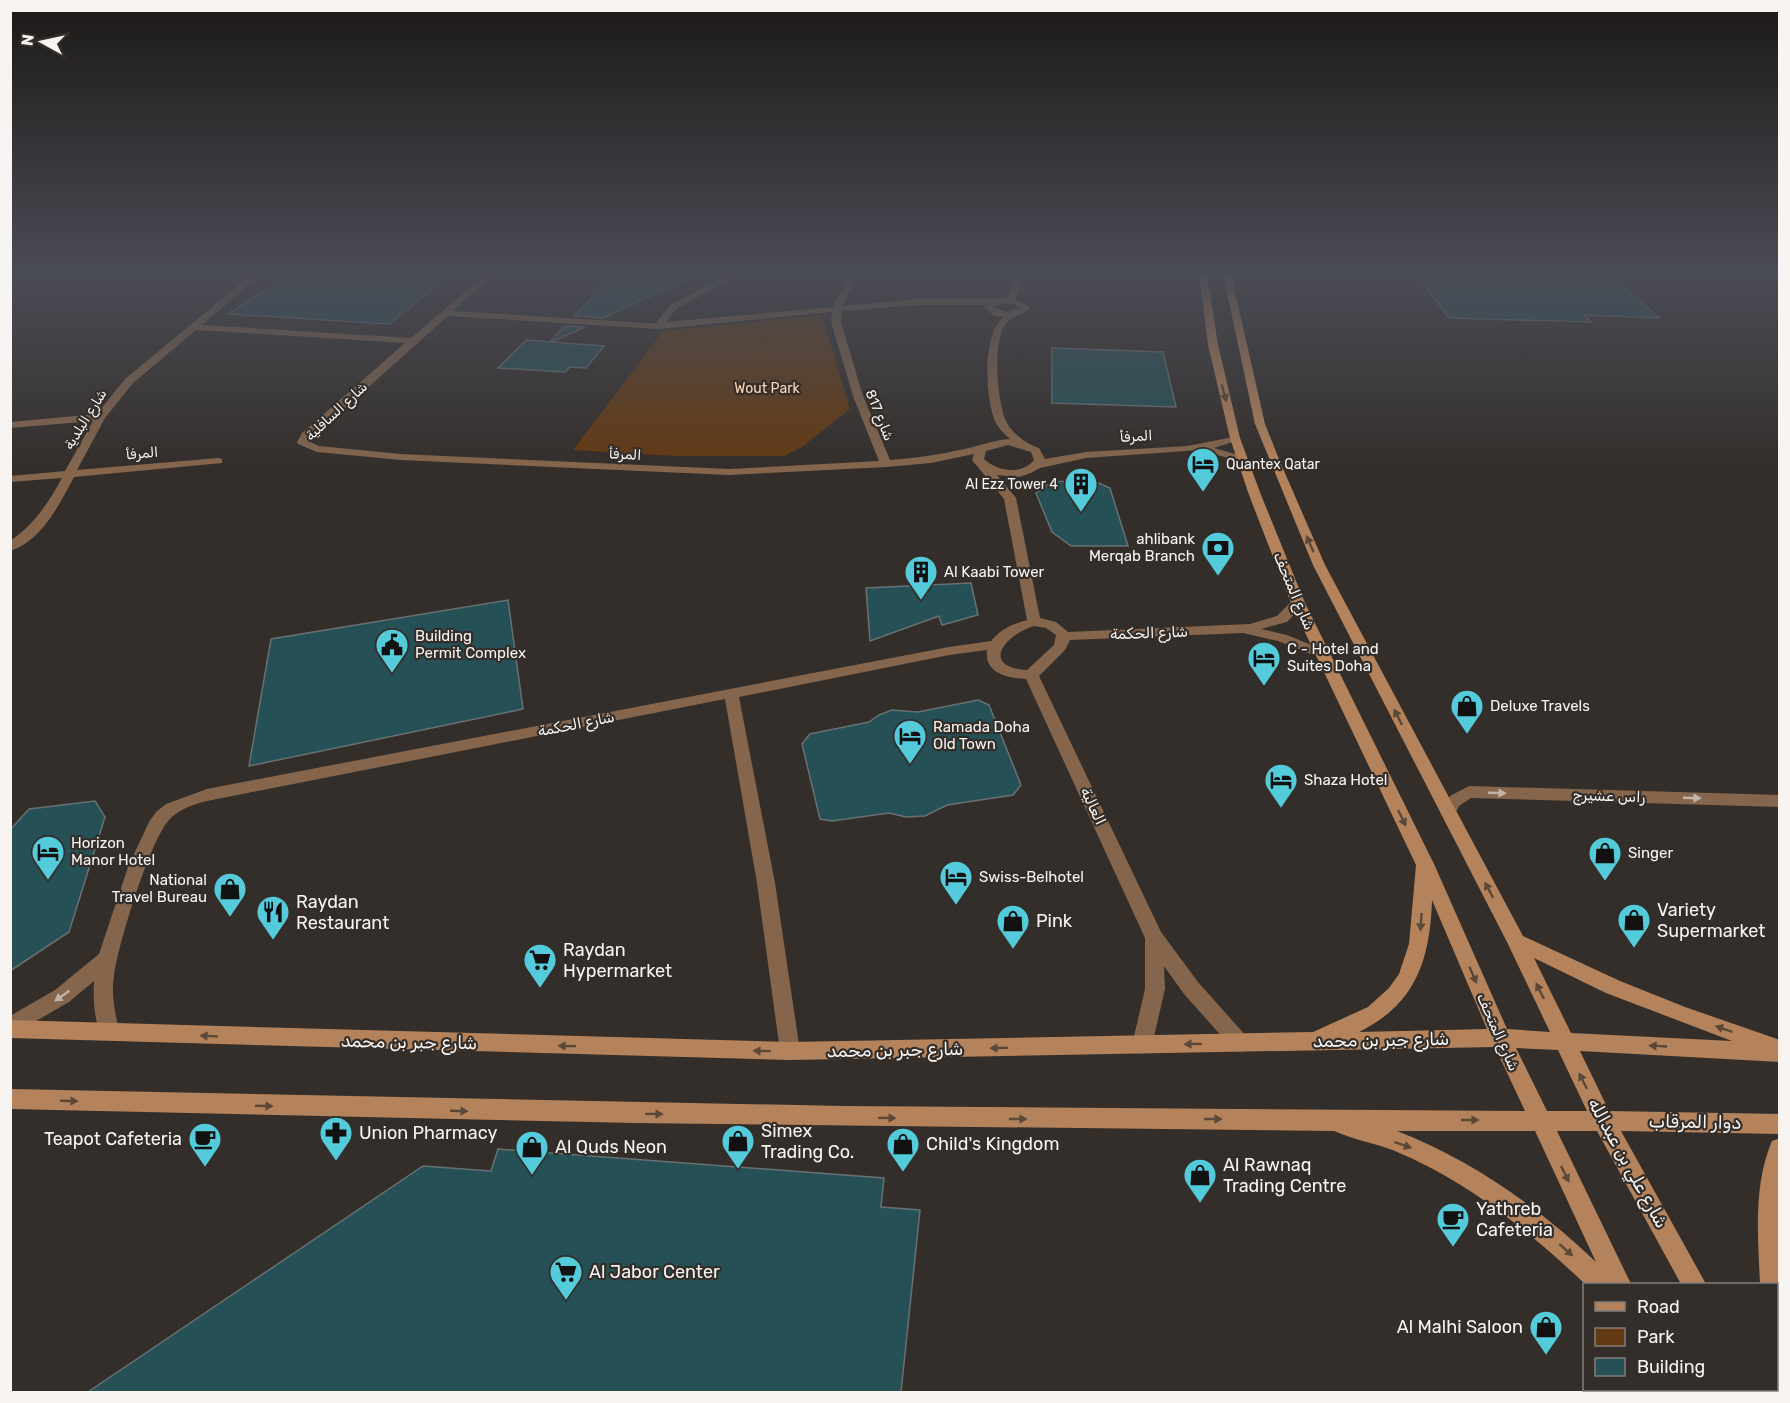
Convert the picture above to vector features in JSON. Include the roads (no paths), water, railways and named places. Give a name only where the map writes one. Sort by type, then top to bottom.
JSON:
[{"type":"street","name":"شارع البلدية","points":[[10,547],[27,535],[49,512],[100,417],[129,381],[180,339]]},
{"type":"street","points":[[389,339],[413,341]]},
{"type":"street","name":"شارع 817","points":[[841,339],[858,396],[886,465]]},
{"type":"street","points":[[996,339],[992,368],[1000,421],[1024,445],[1039,455],[1034,468],[1017,483],[1010,498]]},
{"type":"street","name":"شارع المتحف","points":[[1212,339],[1235,438],[1298,603],[1425,864],[1539,1121]]},
{"type":"street","points":[[1241,339],[1260,424],[1319,565],[1516,942],[1563,1040]]},
{"type":"street","name":"شارع السافلية","points":[[317,449],[302,442],[306,435],[413,341]]},
{"type":"street","points":[[10,425],[100,417]]},
{"type":"street","points":[[1000,421],[978,460],[1010,498],[1034,622]]},
{"type":"street","name":"المرفأ","points":[[931,460],[983,466],[1006,473],[1034,468],[1078,455],[1196,448],[1235,438]]},
{"type":"street","name":"المرفأ","points":[[317,449],[401,457],[680,472],[776,471],[886,465],[931,460],[998,443],[1024,445],[1078,455]]},
{"type":"street","name":"المرفأ","points":[[1196,448],[1242,459]]},
{"type":"street","name":"المرفأ","points":[[10,479],[218,461]]},
{"type":"street","name":"شارع الحكمة","points":[[1064,636],[1234,630],[1276,622],[1291,612],[1298,603]]},
{"type":"street","points":[[1034,622],[1053,626],[1064,636],[1060,647],[1031,675],[1008,673],[999,669],[993,662],[991,655],[994,645],[1007,630],[1034,622]]},
{"type":"street","name":"شارع الحكمة","points":[[1234,630],[1271,635],[1323,655]]},
{"type":"street","name":"شارع الحكمة","points":[[107,959],[148,837],[163,815],[176,806],[207,795],[949,651],[994,645]]},
{"type":"street","name":"العالية","points":[[1031,675],[1154,937],[1191,988],[1240,1043]]},
{"type":"street","points":[[731,694],[766,883],[790,1052]]},
{"type":"street","name":"راس عشيرج","points":[[1448,812],[1451,804],[1469,792],[1779,801]]},
{"type":"street","points":[[1315,1042],[1366,1018],[1383,1007],[1397,993],[1407,978],[1419,945],[1425,864]]},
{"type":"street","name":"العالية","points":[[1142,1045],[1155,989],[1154,937]]},
{"type":"street","points":[[1516,942],[1613,987],[1680,1014],[1779,1048]]},
{"type":"street","points":[[10,1028],[62,996],[107,959]]},
{"type":"street","points":[[107,959],[104,995],[109,1031]]},
{"type":"street","name":"شارع جبر بن محمد","points":[[10,1028],[267,1038],[790,1052],[1501,1038],[1779,1053]]},
{"type":"street","name":"شارع علي بن عبدالله","points":[[1563,1040],[1603,1121],[1694,1283]]},
{"type":"street","points":[[10,1099],[498,1112],[959,1119],[1539,1121],[1619,1283]]},
{"type":"street","points":[[1328,1119],[1412,1147],[1496,1195],[1551,1237],[1601,1283]]},
{"type":"street","name":"دوار المرقاب","points":[[1539,1121],[1779,1124]]},
{"type":"street","points":[[1772,1283],[1768,1213],[1773,1168],[1779,1148]]},
{"type":"place","name":"Quantex Qatar","points":[[1203,493]]},
{"type":"place","name":"Al Ezz Tower 4","points":[[1081,513]]},
{"type":"place","name":"ahlibank Merqab Branch","points":[[1218,577]]},
{"type":"place","name":"Al Kaabi Tower","points":[[921,601]]},
{"type":"place","name":"Building Permit Complex","points":[[392,674]]},
{"type":"place","name":"C - Hotel and Suites Doha","points":[[1264,687]]},
{"type":"place","name":"Deluxe Travels","points":[[1467,735]]},
{"type":"place","name":"Ramada Doha Old Town","points":[[910,765]]},
{"type":"place","name":"Shaza Hotel","points":[[1281,809]]},
{"type":"place","name":"Horizon Manor Hotel","points":[[48,881]]},
{"type":"place","name":"Singer","points":[[1605,882]]},
{"type":"place","name":"Swiss-Belhotel","points":[[956,906]]},
{"type":"place","name":"National Travel Bureau","points":[[230,918]]},
{"type":"place","name":"Raydan Restaurant","points":[[273,941]]},
{"type":"place","name":"Variety Supermarket","points":[[1634,949]]},
{"type":"place","name":"Pink","points":[[1013,950]]},
{"type":"place","name":"Raydan Hypermarket","points":[[540,989]]},
{"type":"place","name":"Union Pharmacy","points":[[336,1162]]},
{"type":"place","name":"Teapot Cafeteria","points":[[205,1168]]},
{"type":"place","name":"Simex Trading Co.","points":[[738,1170]]},
{"type":"place","name":"Child's Kingdom","points":[[903,1173]]},
{"type":"place","name":"Al Quds Neon","points":[[532,1176]]},
{"type":"place","name":"Al Rawnaq Trading Centre","points":[[1200,1204]]},
{"type":"place","name":"Yathreb Cafeteria","points":[[1453,1248]]},
{"type":"place","name":"Al Jabor Center","points":[[566,1301]]},
{"type":"place","name":"Al Malhi Saloon","points":[[1546,1356]]},
{"type":"park label","name":"Wout Park","points":[[767,388]]}]
